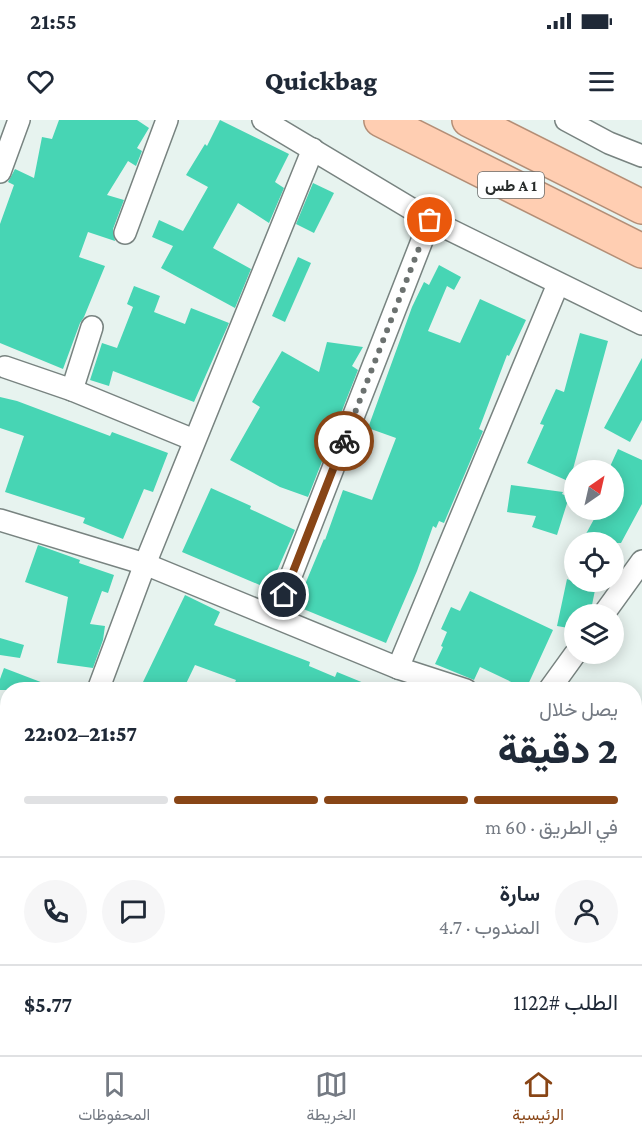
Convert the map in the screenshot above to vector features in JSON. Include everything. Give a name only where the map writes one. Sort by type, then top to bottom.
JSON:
[{"type":"highway","name":"طس A 1","points":[[381,120],[642,251]]},
{"type":"highway","name":"طس A 1","points":[[469,120],[642,207]]},
{"type":"street","points":[[0,172],[19,120]]},
{"type":"street","points":[[125,232],[167,120]]},
{"type":"street","points":[[263,120],[430,220],[642,324]]},
{"type":"street","points":[[566,120],[609,143],[642,156]]},
{"type":"street","points":[[101,682],[194,440],[313,149]]},
{"type":"street","points":[[275,617],[430,220]]},
{"type":"street","points":[[398,668],[558,284]]},
{"type":"street","points":[[72,390],[93,327]]},
{"type":"street","points":[[5,367],[72,390],[194,440]]},
{"type":"street","points":[[0,520],[145,564],[398,668],[441,682]]},
{"type":"street","points":[[611,604],[642,561]]},
{"type":"street","points":[[555,682],[568,664]]},
{"type":"street","points":[[642,795],[642,803]]},
{"type":"building","points":[[59,120],[137,120],[149,128],[137,148],[142,151],[136,166],[128,161],[107,195],[124,200],[113,229],[115,241],[88,232],[79,257],[105,266],[63,369],[0,343],[0,224],[14,185],[8,182],[15,169],[34,178],[42,137],[52,139]]},
{"type":"building","points":[[220,120],[289,154],[275,182],[284,188],[269,223],[238,203],[213,248],[251,269],[235,308],[161,268],[173,246],[152,237],[159,220],[183,231],[208,187],[186,175],[205,144],[207,146]]},
{"type":"building","points":[[313,183],[334,193],[314,233],[296,224]]},
{"type":"building","points":[[298,257],[311,263],[285,322],[272,316]]},
{"type":"building","points":[[439,265],[461,277],[454,290],[447,286],[428,331],[460,343],[480,299],[526,320],[509,356],[507,355],[479,429],[483,431],[444,523],[439,521],[436,528],[433,526],[417,571],[386,643],[296,606],[325,540],[343,490],[372,500],[396,438],[368,428],[412,307],[424,282],[429,285]]},
{"type":"building","points":[[134,286],[160,296],[154,312],[185,324],[191,308],[229,323],[194,402],[113,371],[109,386],[90,380],[102,343],[117,348],[133,307],[127,304]]},
{"type":"building","points":[[580,333],[608,341],[575,460],[564,460],[564,479],[527,463],[544,425],[540,424],[556,389],[564,392]]},
{"type":"building","points":[[327,342],[363,347],[352,366],[358,370],[308,497],[280,487],[230,460],[260,407],[252,402],[282,351],[319,372]]},
{"type":"building","points":[[642,358],[642,420],[630,442],[604,428]]},
{"type":"building","points":[[0,397],[17,401],[110,436],[112,432],[168,453],[153,492],[144,489],[123,539],[83,523],[85,518],[5,492],[24,436],[0,428]]},
{"type":"building","points":[[618,449],[642,460],[642,504],[624,537],[624,532],[587,532],[594,520],[624,520],[624,460],[613,460]]},
{"type":"building","points":[[511,485],[563,492],[564,495],[564,513],[557,535],[532,527],[536,516],[507,512]]},
{"type":"building","points":[[211,488],[295,530],[269,589],[182,552]]},
{"type":"building","points":[[38,545],[114,575],[108,593],[102,591],[90,624],[105,626],[103,640],[93,668],[57,663],[68,597],[25,582]]},
{"type":"building","points":[[470,591],[553,630],[529,682],[511,682],[480,667],[474,680],[435,664],[447,632],[441,629],[451,607],[460,611]]},
{"type":"building","points":[[564,592],[595,592],[592,604],[564,604],[564,627],[557,626]]},
{"type":"building","points":[[185,595],[220,612],[214,625],[310,662],[309,666],[335,677],[337,672],[361,682],[235,682],[236,680],[195,665],[187,682],[143,682]]},
{"type":"building","points":[[0,638],[24,645],[20,658],[0,655]]},
{"type":"building","points":[[4,668],[41,682],[0,682]]},
{"type":"way so far","points":[[344,441],[430,220]]},
{"type":"route","points":[[284,595],[344,441]]}]
